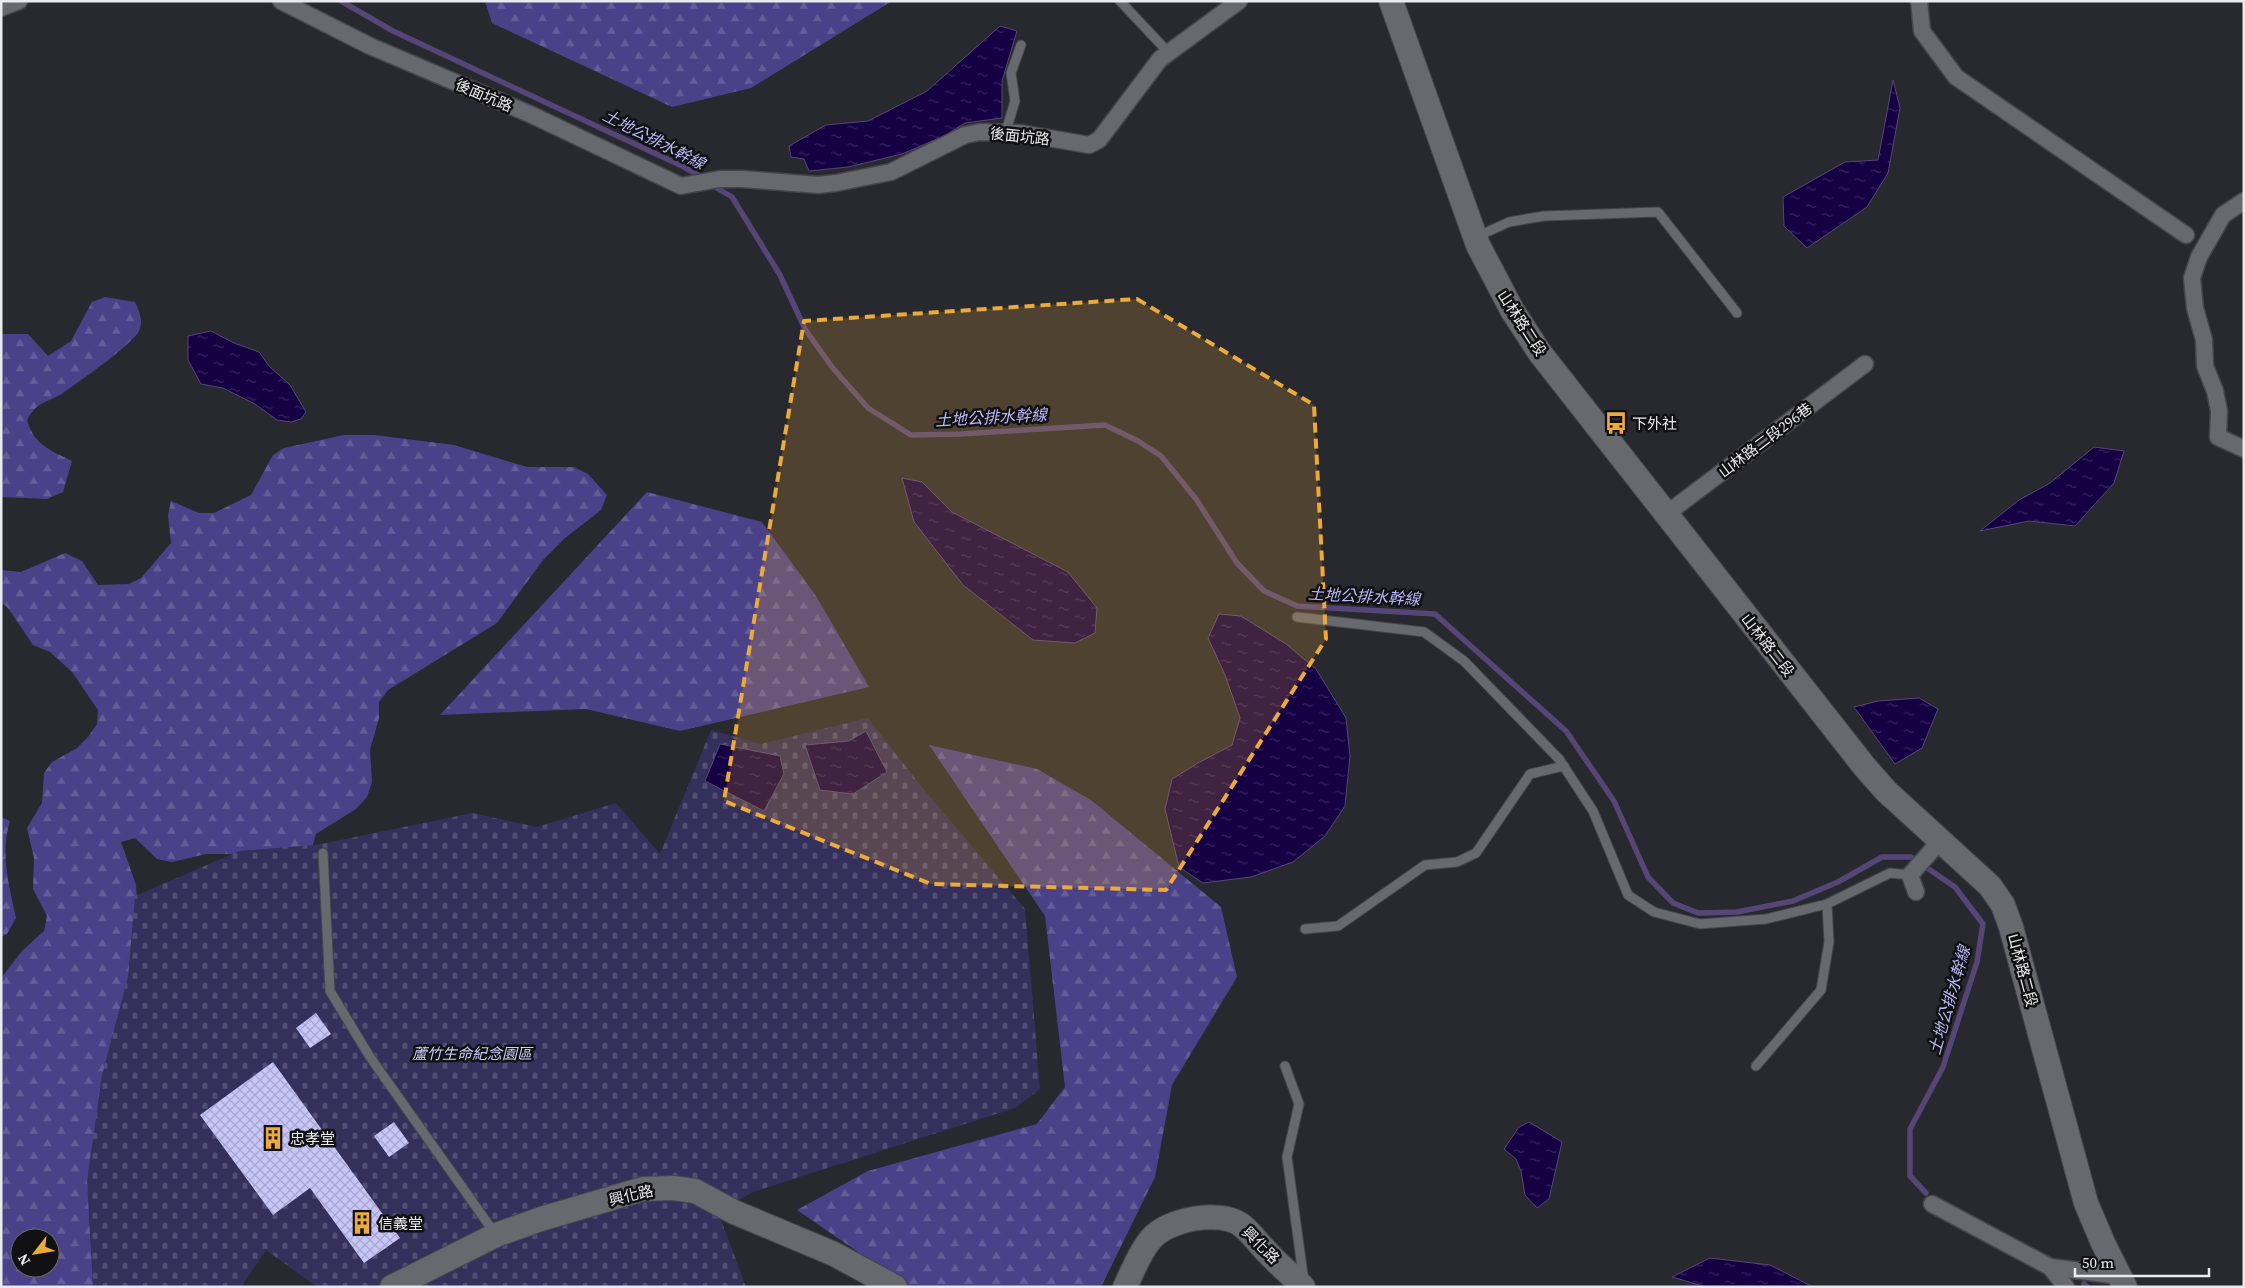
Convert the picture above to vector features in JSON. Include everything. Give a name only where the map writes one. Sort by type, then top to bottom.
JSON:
[{"type":"main road","name":"山林路二段","points":[[1391,1],[1476,237],[1494,278],[1540,353],[1665,515],[1864,766],[1936,845],[1990,886],[2003,905],[2011,927],[2086,1202],[2122,1282]]},
{"type":"main road","name":"興化路","points":[[392,1287],[496,1235],[542,1219],[643,1189],[673,1188],[695,1191],[734,1212],[834,1254],[895,1287]]},
{"type":"main road","name":"興化路","points":[[1125,1287],[1141,1253],[1152,1238],[1179,1222],[1214,1216],[1239,1223],[1304,1287]]},
{"type":"street","points":[[1,8],[19,1]]},
{"type":"street","name":"後面坑路","points":[[281,1],[370,46],[532,115],[633,162],[664,180],[681,186],[720,179],[818,185],[836,183],[891,172],[965,136],[980,132],[1006,131],[1089,145],[1098,140],[1148,74],[1168,52],[1239,1]]},
{"type":"street","points":[[1919,1],[1922,31],[1956,76],[2186,235]]},
{"type":"street","points":[[2244,201],[2223,215],[2200,257],[2192,278],[2195,308],[2204,340],[2205,366],[2215,391],[2220,411],[2218,437],[2244,449]]},
{"type":"street","name":"山林路二段296巷","points":[[1665,515],[1865,364]]},
{"type":"street","points":[[1916,892],[1911,873],[1936,845]]},
{"type":"street","points":[[1932,1204],[2050,1267],[2122,1282]]},
{"type":"street","points":[[2050,1267],[2066,1287]]},
{"type":"lane","points":[[1120,1],[1168,52]]},
{"type":"lane","points":[[1006,131],[1014,101],[1011,73],[1021,45]]},
{"type":"lane","points":[[1476,237],[1508,222],[1544,216],[1658,212],[1737,314]]},
{"type":"lane","points":[[1297,617],[1424,632],[1464,661],[1564,766],[1593,811],[1628,895],[1654,912],[1700,924],[1766,919],[1828,904],[1890,873],[1911,873]]},
{"type":"lane","points":[[1305,929],[1338,926],[1425,866],[1457,862],[1476,853],[1530,774],[1564,766]]},
{"type":"lane","points":[[323,853],[330,991],[370,1058],[496,1235]]},
{"type":"lane","points":[[1756,1066],[1822,990],[1829,942],[1828,904]]},
{"type":"lane","points":[[1285,1066],[1299,1104],[1287,1157],[1304,1287]]},
{"type":"highlighted area","points":[[1137,299],[1314,405],[1326,639],[1166,890],[931,884],[724,801],[804,321]]},
{"type":"green space","points":[[485,1],[892,1],[751,88],[672,107],[492,23]]},
{"type":"green space","points":[[105,297],[135,302],[141,320],[139,331],[116,354],[63,393],[39,406],[27,420],[34,435],[44,446],[72,461],[63,492],[47,499],[1,497],[1,334],[28,334],[48,356],[71,341],[92,302]]},
{"type":"green space","points":[[344,435],[374,435],[454,445],[527,467],[574,467],[588,474],[607,495],[601,510],[565,538],[543,560],[497,623],[388,690],[379,702],[379,718],[370,750],[372,782],[367,797],[356,809],[316,834],[312,848],[260,854],[206,854],[172,862],[157,859],[135,838],[121,842],[136,885],[143,978],[237,1287],[1,1287],[1,978],[22,951],[44,931],[47,916],[33,889],[34,858],[27,828],[42,803],[44,773],[52,762],[77,748],[88,737],[97,724],[98,710],[72,672],[50,652],[33,645],[8,608],[1,602],[1,570],[21,572],[65,553],[82,561],[98,585],[129,584],[141,578],[171,543],[168,515],[171,501],[199,513],[214,513],[251,495],[273,455],[284,448]]},
{"type":"green space","points":[[647,492],[762,522],[816,596],[869,687],[680,731],[586,709],[440,715]]},
{"type":"green space","name":"蘆竹生命紀念園區","points":[[868,718],[921,786],[1025,909],[1040,1089],[1015,1108],[753,1192],[718,1212],[746,1287],[317,1287],[266,1250],[241,1287],[93,1287],[87,1181],[102,1075],[128,977],[135,896],[239,851],[316,845],[472,813],[537,827],[616,803],[660,854],[711,730],[761,744]]},
{"type":"green space","points":[[929,745],[1037,769],[1091,800],[1221,907],[1237,977],[1172,1085],[1155,1177],[1101,1287],[909,1287],[797,1210],[868,1171],[1037,1124],[1065,1087],[1045,916]]},
{"type":"green space","points":[[1,817],[10,821],[7,833],[6,857],[8,881],[16,918],[7,934],[1,937]]},
{"type":"water","points":[[1000,26],[1017,31],[1002,81],[1002,118],[965,123],[944,136],[902,154],[848,167],[809,171],[804,159],[791,157],[789,146],[826,125],[868,121],[927,91]]},
{"type":"water","points":[[1893,80],[1900,108],[1888,173],[1867,207],[1807,248],[1784,226],[1783,197],[1845,162],[1878,160]]},
{"type":"water","points":[[211,331],[234,343],[259,352],[269,366],[290,385],[306,412],[301,419],[291,422],[277,420],[255,404],[223,388],[201,384],[188,360],[188,336]]},
{"type":"water","points":[[2094,447],[2124,451],[2114,483],[2075,526],[2029,521],[1980,531],[2019,500],[2050,483]]},
{"type":"water","points":[[902,478],[922,482],[952,512],[1068,572],[1097,608],[1095,633],[1075,643],[1033,640],[963,585],[914,522]]},
{"type":"water","points":[[1219,614],[1241,616],[1286,644],[1316,669],[1346,718],[1350,756],[1345,806],[1325,836],[1293,862],[1251,877],[1203,883],[1179,867],[1165,809],[1172,779],[1232,745],[1240,718],[1225,675],[1208,638]]},
{"type":"water","points":[[1919,698],[1938,709],[1922,748],[1895,764],[1854,707],[1878,701]]},
{"type":"water","points":[[866,731],[887,772],[853,794],[820,790],[805,745],[849,741]]},
{"type":"water","points":[[720,744],[780,756],[784,774],[764,811],[705,781]]},
{"type":"water","points":[[1529,1122],[1562,1142],[1549,1199],[1537,1208],[1525,1195],[1521,1171],[1516,1159],[1504,1149],[1519,1127]]},
{"type":"water","points":[[1710,1258],[1770,1265],[1813,1287],[1706,1287],[1672,1277]]},
{"type":"building","points":[[316,1013],[331,1034],[310,1048],[296,1028]]},
{"type":"building","name":"忠孝堂","points":[[273,1062],[400,1238],[364,1263],[310,1188],[273,1215],[200,1115]]},
{"type":"building","points":[[394,1122],[409,1143],[389,1157],[374,1136]]},
{"type":"waterway","name":"土地公排水幹線","points":[[341,1],[393,31],[684,167],[703,178]]},
{"type":"waterway","name":"土地公排水幹線","points":[[712,185],[732,197],[780,275],[805,329],[832,367],[868,408],[911,435],[961,434],[1105,425],[1138,441],[1161,456],[1196,499],[1237,563],[1264,591],[1297,606],[1435,614],[1566,731],[1614,801],[1648,877],[1673,903],[1698,913],[1737,912],[1793,901],[1838,882],[1882,857],[1911,857],[1955,887],[1983,924],[1977,962],[1943,1067],[1910,1129],[1910,1176],[1926,1193]]},
{"type":"waterway","name":"土地公排水幹線","points":[[2084,1284],[2087,1287]]},
{"type":"place","name":"下外社","points":[[1616,423]]},
{"type":"place","name":"忠孝堂","points":[[273,1138]]},
{"type":"place","name":"信義堂","points":[[362,1223]]}]
